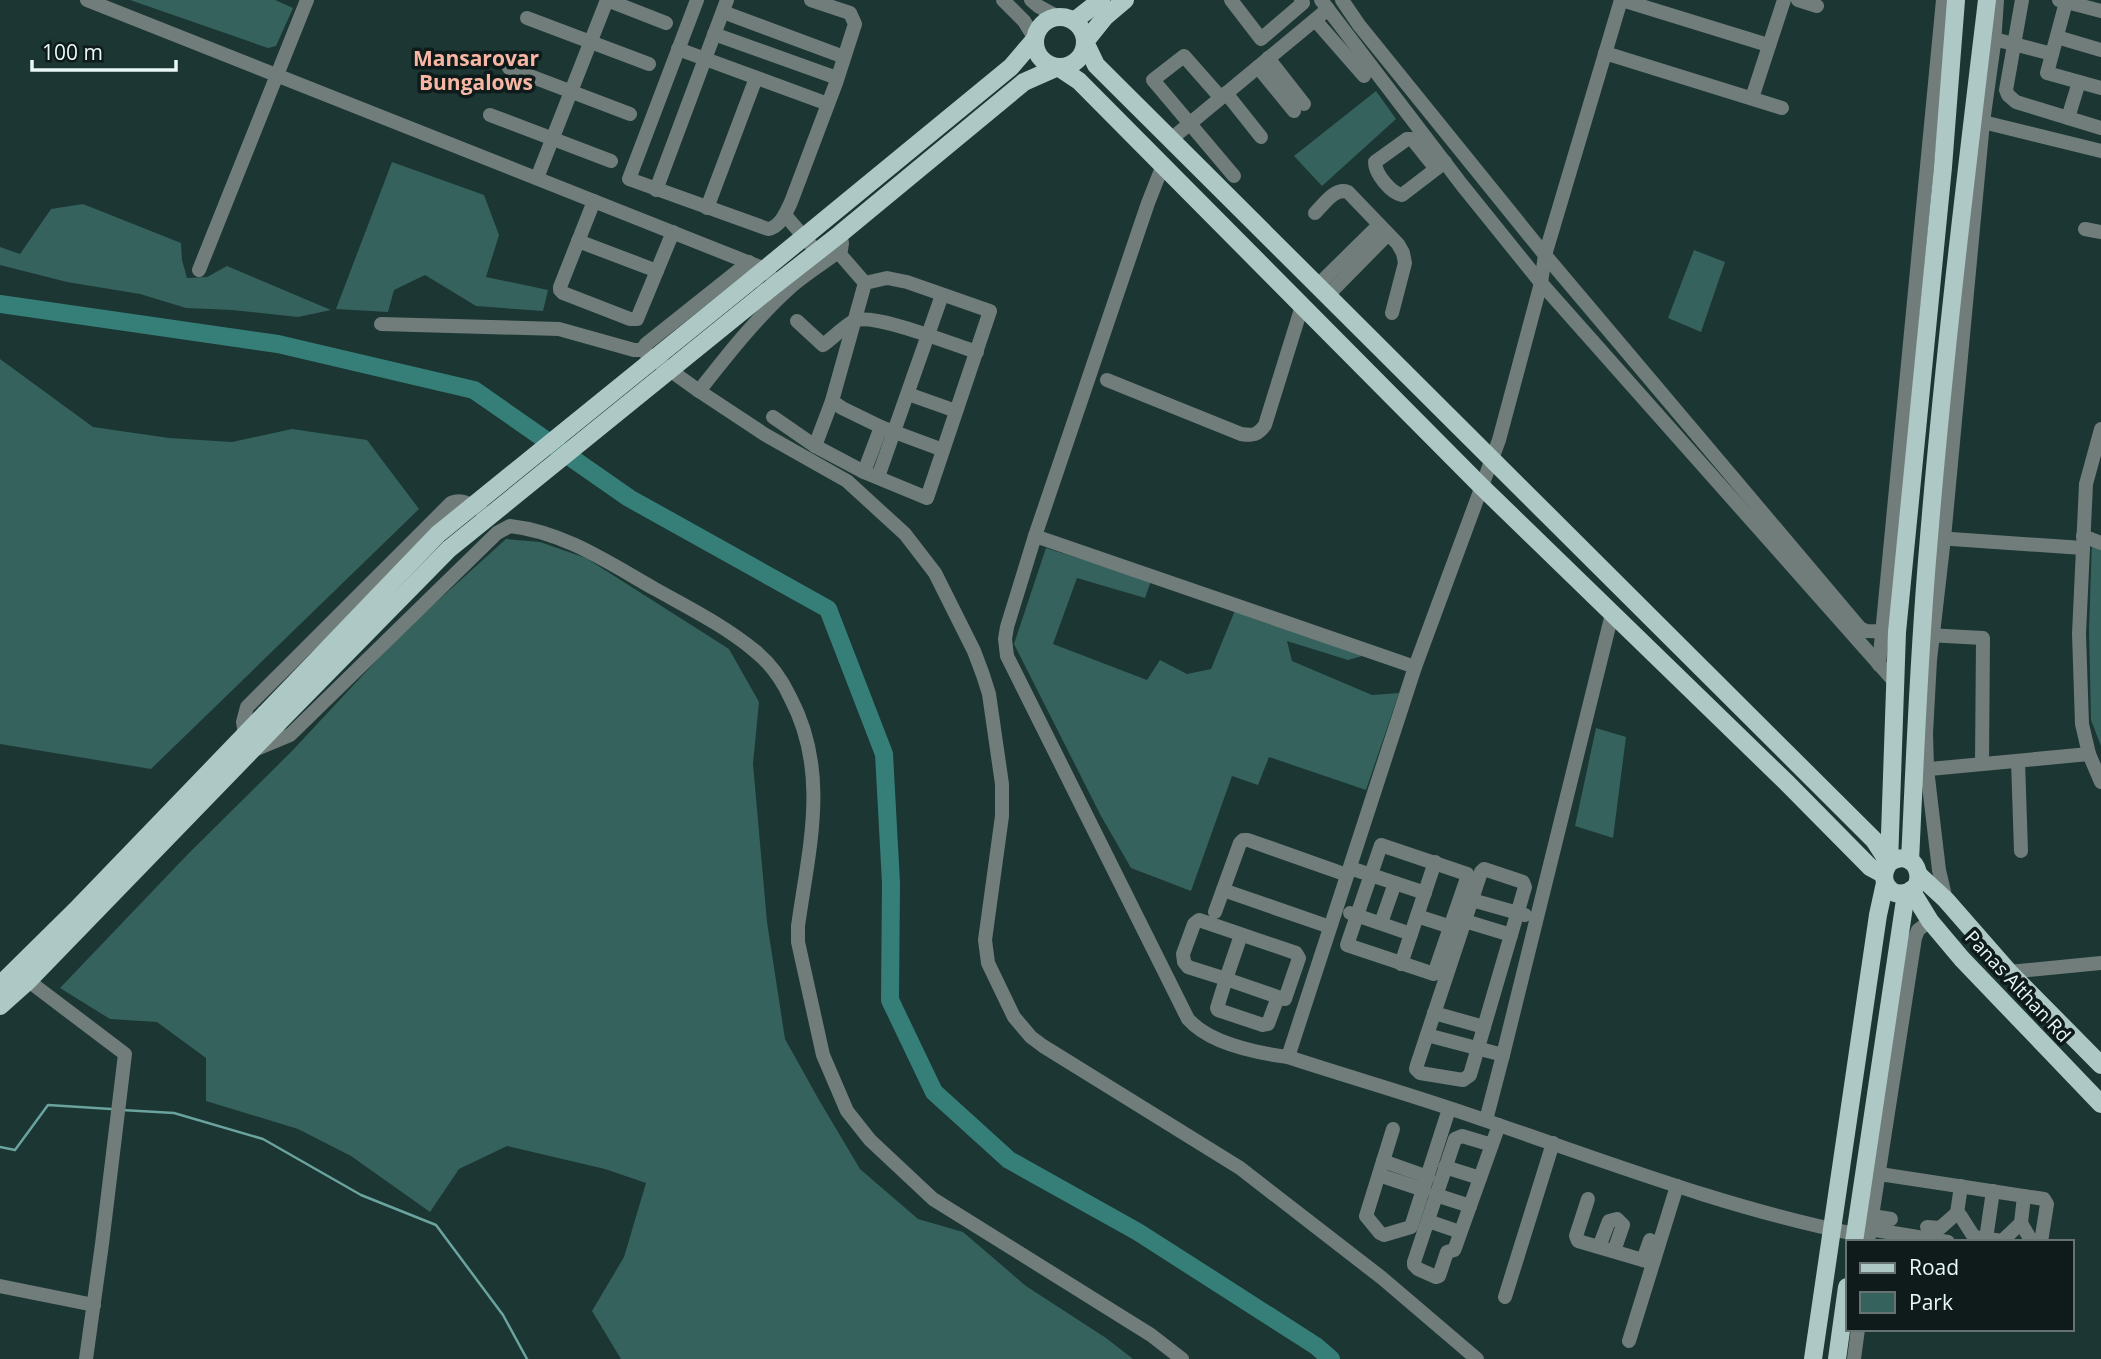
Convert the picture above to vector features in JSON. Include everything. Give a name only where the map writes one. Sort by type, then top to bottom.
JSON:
[{"type":"main road","points":[[0,1006],[22,976],[272,718],[438,534],[756,269],[801,239],[1011,67],[1035,39],[1043,24],[1066,19],[1101,0]]},
{"type":"main road","points":[[272,718],[449,549],[1024,82],[1073,63],[1079,58],[1085,42],[1105,17],[1125,0]]},
{"type":"main road","points":[[1812,1359],[1844,1113],[1886,874],[1883,783],[1894,681],[1889,632],[1932,206],[1956,0]]},
{"type":"main road","points":[[1862,1232],[1912,880],[1927,635],[1987,0]]},
{"type":"main road","points":[[1066,19],[1084,34],[1096,65],[1874,841],[1895,893],[1912,880]]},
{"type":"main road","points":[[1035,39],[1039,54],[1044,60],[1079,81],[1481,486],[1870,867],[1886,874]]},
{"type":"main road","points":[[1886,874],[1900,858],[1912,880]]},
{"type":"main road","name":"Panas Althan Rd","points":[[1912,880],[1946,900],[2009,972],[2101,1065]]},
{"type":"main road","name":"Panas Althan Rd","points":[[1912,880],[1930,922],[2101,1104]]},
{"type":"main road","points":[[0,985],[22,976]]},
{"type":"main road","points":[[1837,1359],[1852,1342]]},
{"type":"street","points":[[87,0],[673,232],[756,269],[771,287]]},
{"type":"street","points":[[199,270],[307,0]]},
{"type":"street","points":[[537,178],[607,0],[666,23]]},
{"type":"street","points":[[697,0],[629,179],[768,229],[773,229],[782,219],[828,104],[855,24],[850,13],[811,0]]},
{"type":"street","points":[[1003,0],[1024,21],[1035,39]]},
{"type":"street","points":[[1031,0],[1066,19]]},
{"type":"street","points":[[1236,2],[1261,39],[1303,2],[1301,0]]},
{"type":"street","points":[[1342,0],[1545,255],[1860,628],[1866,631],[1889,632],[1879,665]]},
{"type":"street","points":[[1288,1057],[1415,667],[1492,459],[1541,282],[1545,255],[1622,0],[1769,45]]},
{"type":"street","points":[[1752,98],[1784,0]]},
{"type":"street","points":[[1798,0],[1817,6]]},
{"type":"street","points":[[1932,206],[1943,0]]},
{"type":"street","points":[[1970,201],[1983,122],[1997,0]]},
{"type":"street","points":[[2022,0],[2006,90],[2008,95],[2016,102],[2101,128]]},
{"type":"street","points":[[2101,10],[2062,1],[2057,37],[2047,73],[2101,88]]},
{"type":"street","points":[[1170,140],[1315,20],[1325,4],[1440,166],[1894,681]]},
{"type":"street","points":[[656,190],[725,6],[844,57]]},
{"type":"street","points":[[527,18],[649,64]]},
{"type":"street","points":[[1315,20],[1364,76]]},
{"type":"street","points":[[714,34],[837,78]]},
{"type":"street","points":[[2057,37],[2101,50]]},
{"type":"street","points":[[1994,39],[2052,54]]},
{"type":"street","points":[[678,49],[828,104]]},
{"type":"street","points":[[1605,53],[1783,107]]},
{"type":"street","points":[[1234,176],[1153,80],[1184,56],[1261,137]]},
{"type":"street","points":[[1263,63],[1299,108]]},
{"type":"street","points":[[509,68],[630,114]]},
{"type":"street","points":[[706,208],[755,78]]},
{"type":"street","points":[[2068,118],[2079,82]]},
{"type":"street","points":[[490,115],[611,161]]},
{"type":"street","points":[[1983,122],[2101,151]]},
{"type":"street","points":[[1163,165],[1035,536],[1007,627],[1005,647],[1007,656],[1188,1019],[1205,1034],[1252,1051],[1288,1057],[1492,1122],[1677,1186],[1831,1229],[1931,1240]]},
{"type":"street","points":[[1315,213],[1337,191],[1348,192],[1404,253],[1405,263],[1392,313]]},
{"type":"street","points":[[594,201],[560,287],[564,293],[635,319],[639,316],[673,232]]},
{"type":"street","points":[[782,219],[814,254]]},
{"type":"street","points":[[1322,291],[1384,229]]},
{"type":"street","points":[[2085,229],[2101,232]]},
{"type":"street","points":[[699,391],[758,319],[796,283],[841,250],[840,234]]},
{"type":"street","points":[[579,241],[657,271]]},
{"type":"street","points":[[838,252],[865,283]]},
{"type":"street","points":[[642,350],[646,344],[756,269]]},
{"type":"street","points":[[773,417],[815,446],[927,498],[990,311],[907,282],[887,278],[865,283]]},
{"type":"street","points":[[815,446],[832,401],[865,283]]},
{"type":"street","points":[[871,474],[888,430],[908,394],[942,295]]},
{"type":"street","points":[[1107,380],[1252,436],[1261,432],[1265,425],[1302,306]]},
{"type":"street","points":[[797,321],[823,345],[856,320],[874,320],[977,352]]},
{"type":"street","points":[[381,324],[547,328],[642,350],[709,399],[847,481],[905,534],[935,573],[974,651],[989,694],[1003,804],[986,928],[986,950],[988,963],[1006,1004],[1022,1028],[1043,1046],[1240,1168],[1382,1278],[1478,1359]]},
{"type":"street","points":[[908,394],[956,411]]},
{"type":"street","points":[[832,401],[888,430],[943,450]]},
{"type":"street","points":[[2101,429],[2098,450],[2086,484],[2079,634],[2082,724],[2089,754],[2101,782]]},
{"type":"street","points":[[510,526],[497,533],[290,735],[248,743],[243,722],[247,707],[457,500],[464,501],[510,526],[574,543],[728,631],[758,653],[782,682],[802,718],[811,752],[814,807],[798,926],[800,958],[823,1055],[848,1111],[870,1140],[933,1199],[1140,1328],[1182,1359]]},
{"type":"street","points":[[1035,536],[1415,667]]},
{"type":"street","points":[[1936,538],[2101,543]]},
{"type":"street","points":[[1492,1145],[1458,1136],[1455,1139],[1445,1167],[1429,1187],[1428,1221],[1414,1265],[1418,1269],[1439,1276],[1447,1251],[1454,1250],[1492,1145],[1492,1122],[1503,1055],[1612,614]]},
{"type":"street","points":[[1927,635],[1983,638],[1982,764]]},
{"type":"street","points":[[1946,900],[1920,769],[2089,754]]},
{"type":"street","points":[[2018,761],[2021,851]]},
{"type":"street","points":[[1215,912],[1240,844],[1245,840],[1348,872],[1370,875],[1425,892]]},
{"type":"street","points":[[1382,845],[1465,872],[1468,876],[1434,974],[1347,945],[1370,875],[1382,845]]},
{"type":"street","points":[[1401,964],[1435,862]]},
{"type":"street","points":[[1484,869],[1523,882],[1525,887],[1470,1075],[1463,1080],[1420,1073],[1416,1069],[1417,1065],[1472,900],[1484,869]]},
{"type":"street","points":[[1381,923],[1395,883]]},
{"type":"street","points":[[1223,890],[1330,927]]},
{"type":"street","points":[[1472,900],[1537,919]]},
{"type":"street","points":[[1336,908],[1411,933]]},
{"type":"street","points":[[1417,916],[1451,928]]},
{"type":"street","points":[[1241,935],[1226,979],[1216,1005],[1218,1010],[1266,1025],[1281,998],[1299,955],[1199,920],[1196,921],[1183,954],[1188,967],[1226,979],[1281,998],[1304,1005]]},
{"type":"street","points":[[1465,921],[1511,935]]},
{"type":"street","points":[[1930,922],[1918,930],[1915,938],[1872,1173],[2046,1200],[2041,1240]]},
{"type":"street","points":[[2009,972],[2101,963]]},
{"type":"street","points":[[22,976],[125,1054],[86,1359]]},
{"type":"street","points":[[1434,1013],[1483,1027]]},
{"type":"street","points":[[1427,1035],[1503,1055]]},
{"type":"street","points":[[1393,1129],[1366,1216],[1382,1235],[1411,1227],[1429,1187],[1450,1109]]},
{"type":"street","points":[[1506,1297],[1553,1143]]},
{"type":"street","points":[[1445,1167],[1479,1178]]},
{"type":"street","points":[[1381,1168],[1470,1206]]},
{"type":"street","points":[[1629,1340],[1648,1262],[1677,1186]]},
{"type":"street","points":[[1927,1227],[1940,1228],[1957,1213],[1961,1186]]},
{"type":"street","points":[[1986,1239],[1993,1191]]},
{"type":"street","points":[[2024,1196],[2021,1223],[2031,1240]]},
{"type":"street","points":[[1588,1199],[1576,1238],[1578,1241],[1648,1262]]},
{"type":"street","points":[[1957,1213],[1974,1237],[1986,1239],[2005,1240],[2021,1223]]},
{"type":"street","points":[[1599,1247],[1609,1221],[1617,1219],[1623,1225],[1614,1251]]},
{"type":"street","points":[[1862,1232],[1892,1219]]},
{"type":"street","points":[[1428,1221],[1461,1232]]},
{"type":"street","points":[[1648,1262],[1650,1240]]},
{"type":"street","points":[[0,1286],[94,1305]]},
{"type":"green space","points":[[130,0],[275,0],[293,8],[276,46],[268,48]]},
{"type":"green space","points":[[1376,91],[1396,119],[1322,186],[1294,156]]},
{"type":"green space","points":[[392,162],[484,195],[499,235],[486,277],[548,290],[543,311],[476,306],[425,275],[394,290],[388,312],[336,309]]},
{"type":"green space","points":[[83,204],[181,243],[187,278],[207,277],[227,266],[331,310],[298,317],[186,308],[140,294],[67,282],[0,265],[0,247],[20,254],[51,209]]},
{"type":"green space","points":[[1694,250],[1725,262],[1701,332],[1668,318]]},
{"type":"green space","points":[[0,359],[93,427],[169,438],[232,442],[292,429],[367,440],[419,509],[151,769],[0,744]]},
{"type":"green space","points":[[506,539],[540,542],[586,558],[729,649],[759,702],[753,764],[767,922],[785,1039],[819,1100],[860,1169],[918,1219],[963,1232],[1026,1286],[1106,1338],[1133,1359],[621,1359],[592,1311],[624,1257],[646,1183],[605,1169],[507,1146],[459,1169],[430,1212],[351,1156],[298,1129],[206,1101],[206,1058],[157,1022],[110,1019],[60,988],[189,853],[292,751],[402,633]]},
{"type":"green space","points":[[2092,540],[2101,543],[2101,746],[2091,720],[2089,630]]},
{"type":"green space","points":[[1046,548],[1151,581],[1145,598],[1077,578],[1053,644],[1147,680],[1160,660],[1187,674],[1211,669],[1236,608],[1366,655],[1348,660],[1287,641],[1292,661],[1372,695],[1399,693],[1366,790],[1269,757],[1258,785],[1232,776],[1191,891],[1131,868],[1101,816],[1014,644]]},
{"type":"green space","points":[[1596,728],[1626,737],[1613,838],[1575,826]]},
{"type":"waterway","points":[[0,304],[278,344],[474,390],[629,498],[828,609],[884,754],[891,883],[890,1000],[934,1092],[1009,1160],[1138,1232],[1316,1346],[1331,1359]]},
{"type":"waterway","points":[[0,1147],[15,1150],[48,1105],[111,1109]]},
{"type":"waterway","points":[[122,1110],[174,1113],[263,1139],[361,1195],[436,1225],[503,1315],[527,1359]]},
{"type":"district","name":"Mansarovar Bungalows","points":[[476,70]]}]
